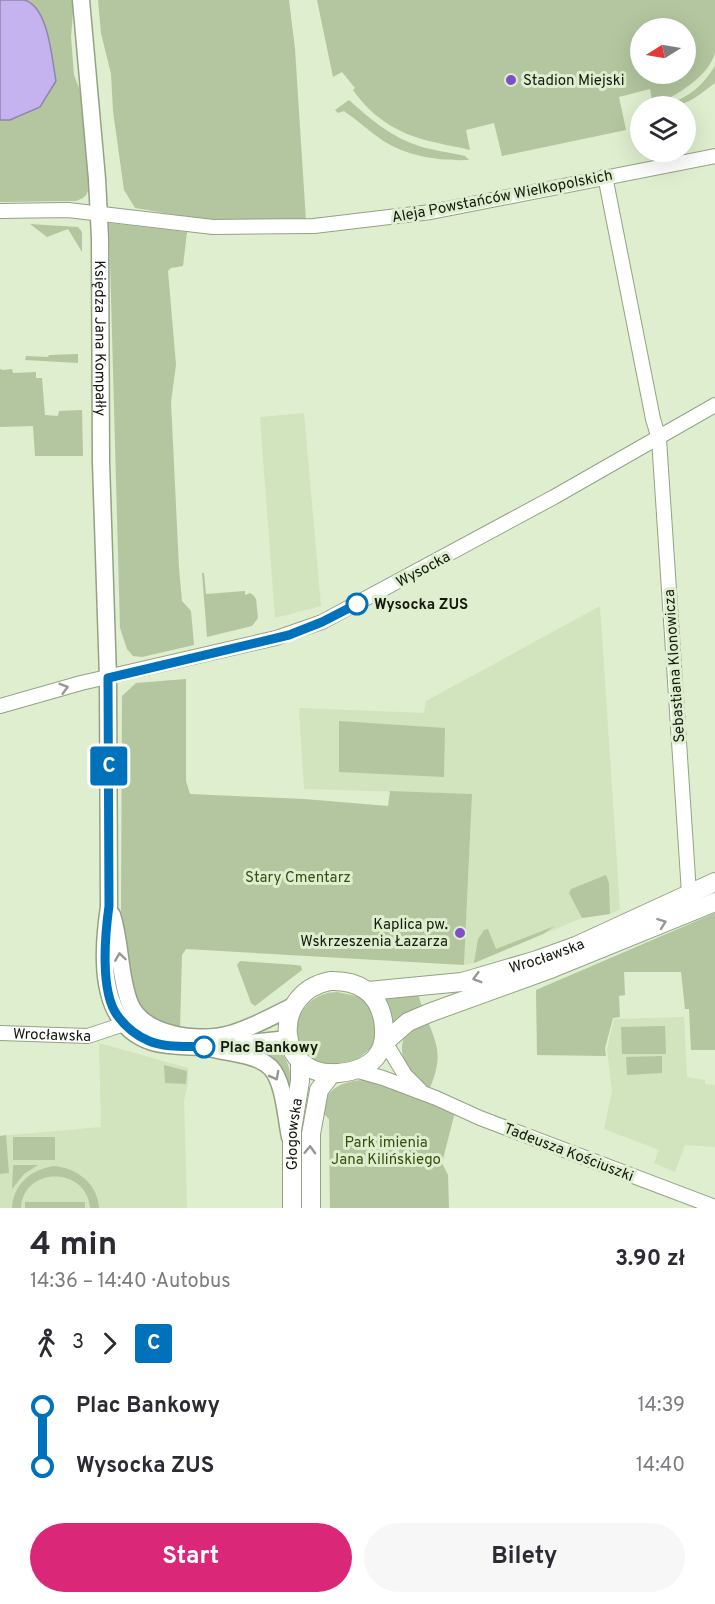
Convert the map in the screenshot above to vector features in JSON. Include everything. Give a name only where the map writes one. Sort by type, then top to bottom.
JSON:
[{"type":"main road","name":"Wrocławska","points":[[368,991],[462,982],[492,974],[576,946],[715,882]]},
{"type":"main road","name":"Wrocławska","points":[[385,1042],[408,1022],[429,1013],[553,968],[715,902]]},
{"type":"main road","points":[[343,982],[368,991],[380,1007],[385,1029],[385,1042],[373,1060],[356,1070],[332,1074],[318,1071],[300,1062],[293,1053],[288,1039],[287,1024],[293,1006],[305,992],[323,983],[343,982]]},
{"type":"main road","name":"Głogowska","points":[[292,1208],[292,1144],[300,1081],[300,1062]]},
{"type":"main road","name":"Głogowska","points":[[311,1208],[311,1134],[320,1090],[332,1074]]},
{"type":"street","name":"Księdza Jana Kompałły","points":[[81,0],[99,213],[100,462],[108,678],[109,906]]},
{"type":"street","name":"Aleja Powstańców Wielkopolskich","points":[[0,211],[68,210],[213,226],[314,226],[431,212],[604,176],[715,156]]},
{"type":"street","name":"Sebastiana Klonowicza","points":[[604,176],[652,419],[659,438],[689,894]]},
{"type":"street","name":"Wysocka","points":[[0,706],[276,638],[322,622],[447,556],[715,405]]},
{"type":"street","points":[[109,906],[116,929],[125,986],[132,1008],[141,1020],[158,1030],[171,1034],[220,1036],[240,1031],[293,1006]]},
{"type":"street","points":[[109,906],[105,941],[109,990],[114,1009],[124,1024],[150,1041],[164,1045],[204,1047],[288,1039]]},
{"type":"street","name":"Wrocławska","points":[[0,1034],[88,1035],[124,1024]]},
{"type":"street","name":"Tadeusza Kościuszki","points":[[385,1042],[405,1075],[424,1094]]},
{"type":"street","points":[[204,1047],[250,1057],[269,1066],[278,1080],[292,1144]]},
{"type":"street","name":"Tadeusza Kościuszki","points":[[356,1070],[383,1078],[497,1125],[715,1207]]},
{"type":"shaded area","points":[[0,0],[24,0],[32,4],[39,12],[48,35],[56,81],[40,107],[10,120],[0,120]]},
{"type":"shaded area","points":[[304,413],[321,606],[275,618],[260,417]]},
{"type":"shaded area","points":[[600,606],[620,909],[610,914],[582,918],[475,963],[464,965],[472,794],[304,789],[299,708],[424,713],[426,701]]},
{"type":"shaded area","points":[[684,1017],[687,1077],[705,1080],[705,1084],[715,1085],[715,1147],[685,1145],[675,1172],[654,1163],[659,1150],[604,1129],[612,1091],[607,1049],[614,1019]]},
{"type":"shaded area","points":[[99,1043],[188,1068],[188,1084],[184,1100],[187,1208],[0,1208],[0,1136],[101,1127]]},
{"type":"green space","points":[[0,0],[74,0],[71,37],[74,75],[83,98],[89,185],[87,194],[79,200],[0,202]]},
{"type":"green space","points":[[98,0],[289,0],[295,49],[306,221],[212,221],[135,208],[124,190],[113,111],[111,74],[101,33]]},
{"type":"green space","name":"Stadion Miejski","points":[[317,0],[715,0],[715,52],[707,69],[696,79],[696,18],[630,18],[630,84],[690,84],[681,91],[673,96],[651,96],[650,89],[619,97],[626,130],[502,156],[494,123],[466,130],[470,150],[412,136],[390,125],[370,110],[361,101],[353,90],[355,88],[342,72],[333,77]]},
{"type":"green space","points":[[715,66],[715,83],[696,96],[686,96],[694,90]]},
{"type":"green space","points":[[349,100],[373,121],[399,138],[425,148],[465,156],[469,160],[424,157],[392,146],[344,111],[338,113],[335,110]]},
{"type":"green space","points":[[109,223],[187,232],[183,266],[171,268],[168,271],[176,365],[171,402],[179,568],[182,601],[191,611],[194,645],[142,657],[133,656],[127,649],[120,628]]},
{"type":"green space","points":[[30,224],[78,227],[82,232],[82,252],[68,229],[47,237]]},
{"type":"green space","points":[[78,354],[78,363],[25,360],[26,356],[48,357],[49,355]]},
{"type":"green space","points":[[0,369],[12,369],[13,373],[36,372],[36,378],[42,378],[45,415],[58,416],[59,411],[82,410],[83,456],[35,456],[33,426],[0,427]]},
{"type":"green space","points":[[202,573],[204,573],[206,594],[245,591],[245,595],[250,593],[253,595],[256,599],[258,618],[252,626],[207,637]]},
{"type":"green space","name":"Stary Cmentarz","points":[[186,679],[186,781],[190,794],[304,799],[388,806],[390,791],[472,794],[464,965],[186,949],[182,955],[180,1029],[166,1027],[136,1005],[124,954],[121,910],[122,696],[136,683]]},
{"type":"green space","points":[[339,721],[445,728],[444,777],[339,772]]},
{"type":"green space","points":[[606,875],[609,883],[610,914],[582,918],[569,893],[571,889]]},
{"type":"green space","points":[[715,913],[715,1050],[691,1050],[689,1009],[685,1009],[681,972],[624,972],[625,995],[619,996],[620,1017],[613,1018],[605,1048],[606,1056],[537,1055],[536,990]]},
{"type":"green space","points":[[555,926],[543,934],[474,963],[478,939],[484,930],[488,929],[496,949]]},
{"type":"green space","points":[[240,961],[296,965],[301,966],[302,970],[255,1006],[251,1003],[237,965]]},
{"type":"green space","points":[[337,992],[366,998],[377,1014],[374,1041],[370,1049],[359,1058],[321,1066],[308,1055],[301,1045],[297,1031],[298,1022],[301,1014],[312,1001],[319,996]]},
{"type":"green space","points":[[418,994],[423,1010],[392,1028],[383,997]]},
{"type":"green space","points":[[427,1019],[438,1053],[430,1088],[411,1072],[402,1051],[405,1035]]},
{"type":"green space","points":[[665,1026],[666,1054],[622,1054],[621,1027]]},
{"type":"green space","points":[[264,1046],[277,1048],[288,1063],[290,1093],[274,1060],[264,1053]]},
{"type":"green space","points":[[662,1056],[662,1073],[627,1075],[626,1057]]},
{"type":"green space","points":[[164,1065],[187,1071],[186,1084],[165,1083]]},
{"type":"green space","name":"Park imienia Jana Kilińskiego","points":[[367,1080],[455,1112],[442,1163],[448,1175],[449,1208],[330,1208],[329,1119],[322,1112],[324,1103],[327,1096],[337,1087],[351,1081]]},
{"type":"green space","points":[[6,1135],[9,1173],[0,1174],[0,1136]]},
{"type":"green space","points":[[13,1137],[55,1137],[55,1160],[13,1160]]},
{"type":"green space","points":[[13,1165],[38,1165],[24,1174],[12,1189]]},
{"type":"green space","points":[[54,1166],[71,1170],[85,1179],[95,1192],[99,1208],[90,1208],[86,1194],[78,1184],[67,1178],[55,1176],[43,1178],[32,1184],[24,1194],[21,1208],[12,1208],[16,1192],[25,1179],[38,1170]]},
{"type":"green space","points":[[25,1202],[85,1202],[85,1208],[25,1208]]},
{"type":"bus line","name":"C","points":[[204,1047],[164,1045],[150,1041],[124,1024],[111,1003],[105,941],[109,906],[108,678],[289,635],[322,622],[357,604]]},
{"type":"place","name":"Stadion Miejski","points":[[511,80]]},
{"type":"place","name":"Wysocka ZUS","points":[[357,604]]},
{"type":"place","name":"Kaplica pw. Wskrzeszenia Łazarza","points":[[460,933]]},
{"type":"place","name":"Plac Bankowy","points":[[204,1047]]}]
